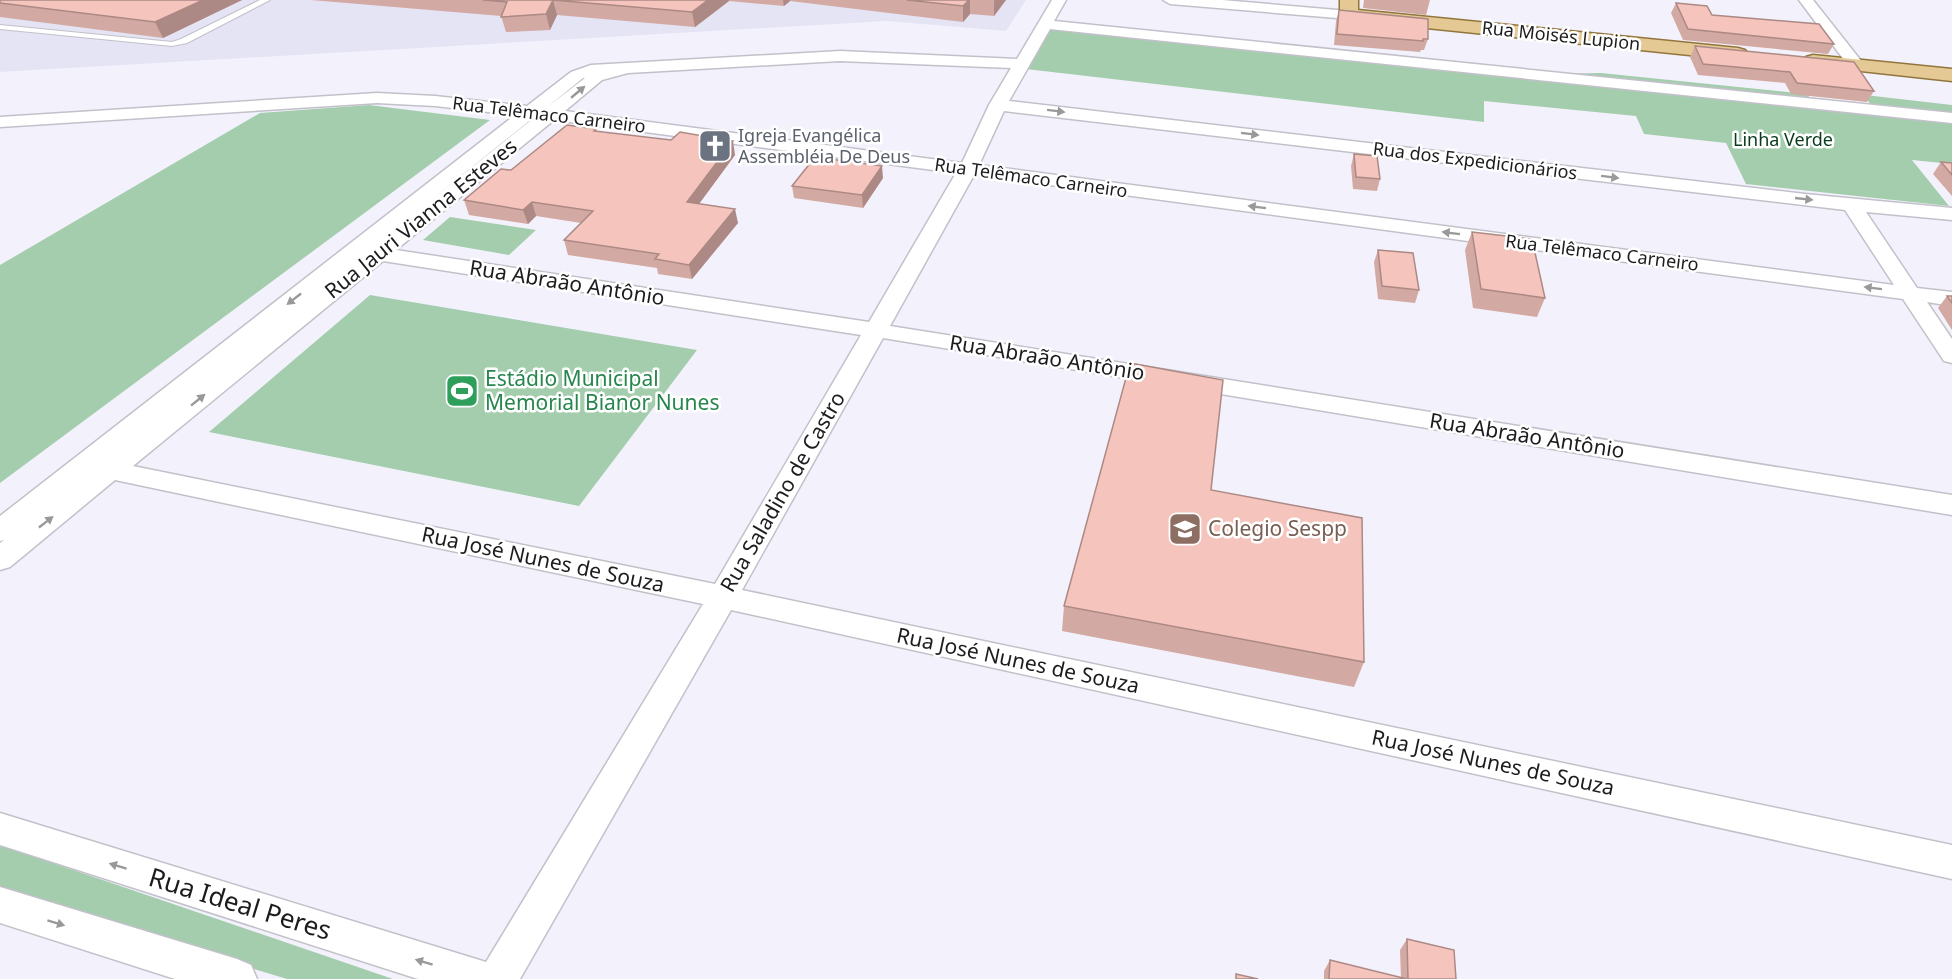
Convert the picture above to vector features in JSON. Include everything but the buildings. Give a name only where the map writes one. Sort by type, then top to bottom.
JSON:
[{"type":"main road","name":"Rua Moisés Lupion","points":[[1349,8],[1762,56]]},
{"type":"main road","points":[[1797,60],[1952,75]]},
{"type":"street","name":"Rua Saladino de Castro","points":[[498,979],[723,597],[968,169],[1020,64],[1059,0]]},
{"type":"street","name":"Rua Moisés Lupion","points":[[1170,0],[1349,8]]},
{"type":"street","points":[[1806,0],[1856,65]]},
{"type":"street","points":[[1043,24],[1952,118]]},
{"type":"street","name":"Rua Jauri Vianna Esteves","points":[[0,559],[97,468],[541,113],[596,77],[627,68],[840,56],[1020,64]]},
{"type":"street","name":"Rua Telêmaco Carneiro","points":[[0,122],[377,98],[435,101],[1952,298]]},
{"type":"street","name":"Rua dos Expedicionários","points":[[998,105],[1952,214]]},
{"type":"street","points":[[1850,203],[1952,356]]},
{"type":"street","name":"Rua Abraão Antônio","points":[[366,252],[875,330],[1952,505]]},
{"type":"street","name":"Rua Jauri Vianna Esteves","points":[[0,531],[97,468]]},
{"type":"street","name":"Rua José Nunes de Souza","points":[[97,468],[723,597],[1952,862]]},
{"type":"street","name":"Rua Ideal Peres","points":[[0,829],[480,979]]},
{"type":"street","points":[[0,905],[237,979]]},
{"type":"lane","points":[[0,27],[171,44],[184,41],[266,0]]},
{"type":"shaded area","points":[[0,0],[1026,0],[1006,31],[886,21],[0,72]]},
{"type":"green space","name":"Linha Verde","points":[[1055,22],[1547,74],[1601,73],[1807,94],[1812,101],[1871,106],[1865,95],[1952,105],[1952,164],[1912,160],[1949,206],[1746,184],[1726,143],[1644,134],[1636,116],[1484,101],[1484,122],[1026,69]]},
{"type":"green space","points":[[369,105],[490,120],[0,483],[0,265],[260,113]]},
{"type":"green space","points":[[450,217],[536,230],[509,255],[423,240]]},
{"type":"green space","name":"Estádio Municipal Memorial Bianor Nunes","points":[[370,295],[697,350],[579,506],[209,432]]},
{"type":"green space","points":[[0,845],[393,979],[287,979],[0,892]]},
{"type":"place","name":"Igreja Evangélica Assembléia De Deus","points":[[715,146]]},
{"type":"place","name":"Estádio Municipal Memorial Bianor Nunes","points":[[462,391]]},
{"type":"place","name":"Colegio Sespp","points":[[1185,529]]}]
